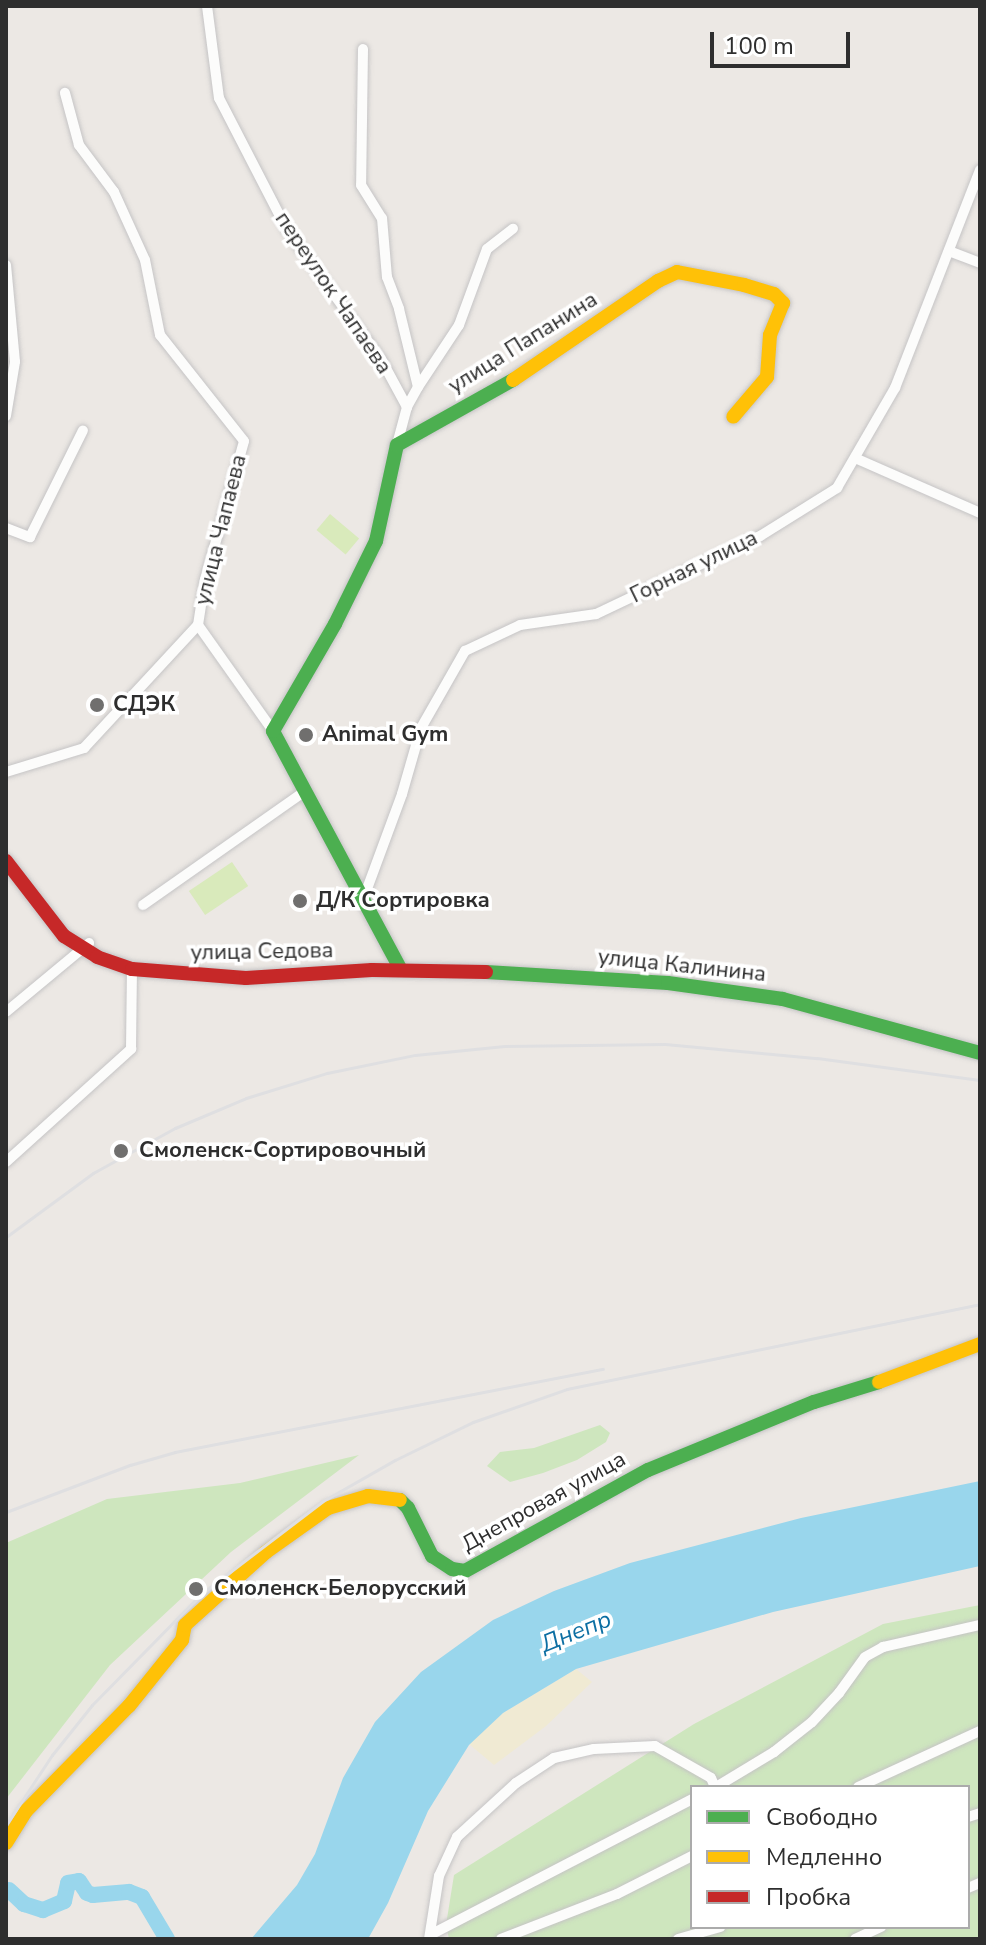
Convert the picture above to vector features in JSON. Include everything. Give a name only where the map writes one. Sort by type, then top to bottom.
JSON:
[{"type":"street","name":"переулок Чапаева","points":[[207,6],[219,98],[242,147],[286,228],[381,359],[407,407]]},
{"type":"street","points":[[363,49],[361,185],[382,218],[387,277],[399,309],[418,387]]},
{"type":"street","name":"улица Чапаева","points":[[6,772],[84,748],[198,625],[205,580],[244,441],[160,335],[145,260],[114,192],[79,145],[65,93]]},
{"type":"street","name":"Горная улица","points":[[364,897],[402,794],[421,728],[465,651],[520,625],[596,614],[760,536],[837,488],[859,460],[895,388],[980,170]]},
{"type":"street","points":[[273,731],[335,624],[376,541],[407,407],[459,325],[487,249],[513,229]]},
{"type":"street","points":[[949,251],[980,263]]},
{"type":"street","points":[[6,265],[8,324],[15,362],[6,416]]},
{"type":"street","name":"улица Папанина","points":[[397,445],[521,376],[658,281],[677,272],[744,285],[774,294],[783,303],[770,335],[767,377],[733,417]]},
{"type":"street","points":[[6,528],[30,537],[83,430]]},
{"type":"street","points":[[859,460],[980,513]]},
{"type":"street","points":[[198,625],[273,731],[401,970]]},
{"type":"street","points":[[143,905],[305,791]]},
{"type":"street","name":"улица Седова","points":[[6,861],[64,936],[86,945],[97,957],[132,969],[246,978],[372,970]]},
{"type":"street","points":[[6,1012],[86,945]]},
{"type":"street","points":[[6,1162],[131,1049],[132,969]]},
{"type":"street","name":"улица Калинина","points":[[372,970],[521,973],[668,983],[783,999],[980,1053]]},
{"type":"street","name":"Днепровая улица","points":[[6,1843],[26,1811],[100,1739],[129,1706],[182,1640],[185,1625],[266,1552],[328,1508],[368,1496],[399,1499],[408,1508],[432,1556],[452,1569],[465,1571],[648,1470],[814,1402],[934,1363],[980,1344]]},
{"type":"street","points":[[719,1785],[774,1752],[812,1722],[839,1693],[865,1657],[883,1647],[980,1625]]},
{"type":"street","points":[[862,1785],[980,1731]]},
{"type":"street","points":[[430,1937],[439,1876],[457,1837],[516,1783],[554,1758],[594,1749],[655,1746],[711,1778],[715,1785]]},
{"type":"street","points":[[430,1937],[690,1800]]},
{"type":"street","points":[[501,1939],[617,1894],[690,1857]]},
{"type":"street","points":[[678,1939],[713,1929]]},
{"type":"street","points":[[855,1939],[877,1929]]},
{"type":"green space","points":[[330,514],[359,538],[346,555],[317,530]]},
{"type":"green space","points":[[232,862],[248,886],[205,915],[189,891]]},
{"type":"green space","points":[[600,1425],[610,1433],[606,1442],[577,1460],[543,1473],[510,1482],[487,1466],[500,1452],[534,1448]]},
{"type":"green space","points":[[359,1455],[231,1552],[110,1665],[6,1799],[6,1543],[107,1499],[240,1483]]},
{"type":"green space","points":[[980,1605],[980,1939],[449,1939],[446,1925],[454,1875],[694,1724],[883,1624]]},
{"type":"sand","points":[[576,1669],[592,1682],[546,1726],[494,1765],[469,1744],[503,1713]]},
{"type":"water","name":"Днепр","points":[[980,1481],[980,1566],[773,1612],[576,1669],[503,1713],[469,1745],[428,1811],[388,1903],[368,1939],[251,1939],[297,1885],[315,1854],[343,1778],[375,1722],[421,1672],[493,1620],[554,1591],[630,1563],[801,1518]]},
{"type":"waterway","points":[[9,1890],[24,1904],[43,1910],[64,1901],[68,1883],[79,1881],[87,1893],[93,1895],[129,1892],[142,1897],[167,1939]]},
{"type":"railway","points":[[6,1237],[93,1173],[175,1128],[246,1098],[327,1073],[415,1055],[505,1046],[665,1044],[817,1058],[980,1080]]},
{"type":"railway","points":[[6,1825],[52,1755],[92,1705],[201,1594],[323,1501],[395,1460],[473,1422],[567,1389],[980,1304]]},
{"type":"railway","points":[[6,1512],[130,1465],[175,1452],[603,1369]]},
{"type":"traffic: fast","points":[[401,970],[273,731],[335,624],[376,541],[397,445],[513,380]]},
{"type":"traffic: fast","points":[[486,972],[668,983],[783,999],[980,1053]]},
{"type":"traffic: fast","points":[[400,1500],[408,1508],[432,1556],[452,1569],[465,1571],[648,1470],[814,1402],[879,1382]]},
{"type":"traffic: slow","points":[[513,380],[658,281],[677,272],[744,285],[774,294],[783,303],[770,335],[767,377],[733,417]]},
{"type":"traffic: slow","points":[[879,1382],[980,1344]]},
{"type":"traffic: slow","points":[[6,1843],[26,1811],[129,1706],[182,1640],[185,1625],[266,1552],[328,1508],[368,1496],[400,1500]]},
{"type":"traffic: jam","points":[[6,861],[64,936],[97,957],[132,969],[246,978],[372,970],[486,972]]},
{"type":"place","name":"СДЭК","points":[[97,705]]},
{"type":"place","name":"Animal Gym","points":[[306,735]]},
{"type":"place","name":"Д/К Сортировка","points":[[300,901]]},
{"type":"place","name":"Смоленск-Сортировочный","points":[[121,1151]]},
{"type":"place","name":"Смоленск-Белорусский","points":[[196,1589]]}]
